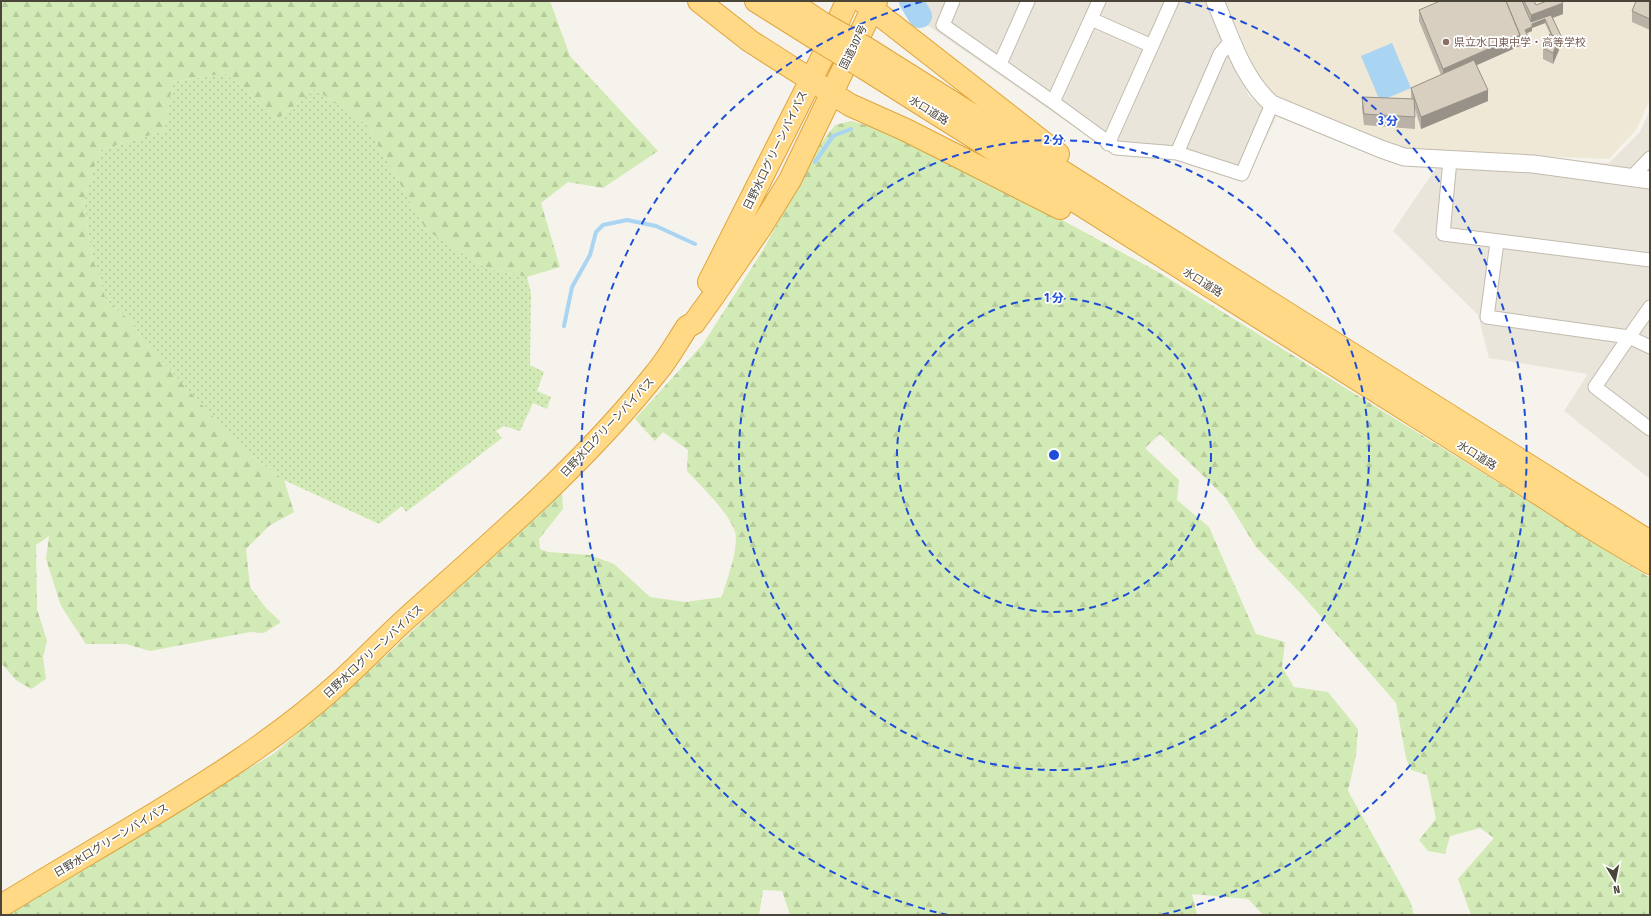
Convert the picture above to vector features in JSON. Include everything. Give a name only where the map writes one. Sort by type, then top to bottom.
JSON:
[{"type":"highway","points":[[699,1],[750,40],[831,93],[870,114],[1044,198],[1100,231],[1134,247],[1150,248]]},
{"type":"highway","name":"水口道路","points":[[756,1],[818,30],[1143,223],[1650,542]]},
{"type":"highway","name":"水口道路","points":[[789,1],[818,30]]},
{"type":"highway","points":[[810,80],[847,1]]},
{"type":"highway","points":[[870,3],[1046,145],[1140,214],[1143,223]]},
{"type":"highway","name":"国道307号","points":[[831,93],[870,3]]},
{"type":"highway","name":"水口道路","points":[[863,57],[1150,248],[1544,496],[1593,529],[1650,563]]},
{"type":"highway","name":"日野水口グリーンバイパス","points":[[687,328],[688,320],[719,262],[810,80]]},
{"type":"highway","name":"日野水口グリーンバイパス","points":[[1,906],[154,815],[237,762],[289,725],[337,685],[405,620],[542,495],[606,431],[657,372],[687,328],[694,322],[712,298],[761,228],[790,180],[831,93]]},
{"type":"highway","points":[[813,132],[826,120],[841,114],[870,114]]},
{"type":"street","points":[[953,1],[943,25],[1053,102],[1108,144],[1116,148],[1177,153],[1242,174],[1272,104]]},
{"type":"street","points":[[1000,64],[1028,1]]},
{"type":"street","points":[[1053,102],[1099,1]]},
{"type":"street","points":[[1108,144],[1172,1]]},
{"type":"street","points":[[1215,1],[1250,79],[1261,95],[1272,104],[1381,149],[1404,157],[1533,164],[1575,171],[1650,180]]},
{"type":"street","points":[[1091,19],[1152,46]]},
{"type":"street","points":[[1177,153],[1220,54],[1232,40]]},
{"type":"street","points":[[1632,177],[1650,158]]},
{"type":"street","points":[[1450,160],[1443,234],[1497,242],[1650,260]]},
{"type":"street","points":[[1497,242],[1487,317],[1629,337],[1650,347]]},
{"type":"street","points":[[1650,307],[1595,387],[1650,429]]},
{"type":"shaded area","points":[[921,1],[1208,1],[1225,37],[1249,96],[1276,118],[1244,182],[1180,160],[1110,152],[916,17]]},
{"type":"shaded area","name":"県立水口東中学・高等学校","points":[[1225,1],[1650,1],[1650,99],[1636,130],[1609,159],[1439,152],[1398,147],[1279,99],[1261,83]]},
{"type":"shaded area","points":[[1650,110],[1650,479],[1564,411],[1588,374],[1489,358],[1478,315],[1393,231],[1436,168],[1439,152],[1609,163],[1640,132]]},
{"type":"green space","points":[[1,1],[550,1],[570,56],[658,151],[603,188],[568,182],[541,203],[560,267],[527,277],[486,268],[426,230],[367,125],[315,89],[278,119],[225,73],[173,82],[164,131],[100,150],[84,201],[91,251],[106,300],[134,324],[141,339],[244,450],[284,480],[294,512],[269,526],[246,549],[250,587],[266,608],[281,622],[264,633],[250,632],[150,651],[126,644],[86,644],[61,606],[46,559],[49,536],[36,545],[37,609],[47,641],[43,657],[46,679],[31,689],[16,680],[1,663]]},
{"type":"green space","points":[[225,73],[278,119],[315,89],[367,125],[426,230],[486,268],[527,277],[531,293],[530,365],[544,372],[537,391],[551,397],[547,409],[533,403],[520,431],[504,426],[496,431],[502,438],[406,512],[402,506],[379,524],[284,480],[244,450],[141,339],[134,324],[106,300],[91,251],[84,201],[100,150],[164,131],[173,82]]},
{"type":"green space","points":[[851,121],[876,128],[1001,187],[1158,272],[1650,578],[1650,915],[1471,915],[1458,879],[1494,838],[1480,828],[1450,836],[1445,854],[1428,851],[1419,840],[1436,819],[1427,775],[1411,770],[1406,758],[1396,703],[1303,596],[1256,547],[1225,497],[1160,434],[1145,448],[1179,480],[1177,500],[1209,527],[1256,634],[1285,642],[1282,667],[1294,687],[1328,692],[1358,729],[1356,755],[1348,791],[1410,901],[1414,915],[1263,915],[1248,899],[1192,894],[1197,915],[790,915],[782,891],[763,890],[759,915],[5,915],[273,754],[341,697],[562,492],[563,509],[539,539],[540,549],[548,552],[590,555],[614,564],[650,597],[685,602],[722,597],[735,552],[736,537],[734,529],[716,502],[687,471],[688,450],[663,432],[655,441],[635,419],[703,344],[763,250],[821,143],[835,125]]},
{"type":"water","points":[[1392,43],[1411,88],[1380,101],[1361,56]]},
{"type":"building","points":[[1440,1],[1506,1],[1520,35],[1443,69],[1419,10]]},
{"type":"building","points":[[1506,1],[1522,1],[1531,22],[1551,15],[1564,42],[1559,44],[1559,39],[1552,35],[1545,19],[1532,24],[1532,27],[1525,30],[1529,39],[1520,43],[1520,35]]},
{"type":"building","points":[[1524,1],[1534,1],[1536,5],[1547,1],[1562,1],[1563,3],[1531,15]]},
{"type":"building","points":[[1636,1],[1650,1],[1650,19],[1632,11]]},
{"type":"building","points":[[1550,34],[1559,39],[1553,53],[1543,48]]},
{"type":"building","points":[[1474,60],[1488,90],[1421,117],[1411,88]]},
{"type":"building","points":[[1362,97],[1414,99],[1415,117],[1364,114]]},
{"type":"waterway","points":[[911,1],[920,16]]},
{"type":"waterway","points":[[815,162],[833,136],[851,129]]},
{"type":"waterway","points":[[564,326],[572,287],[590,255],[596,232],[603,225],[627,220],[656,226],[695,244]]},
{"type":"place","name":"県立水口東中学・高等学校","points":[[1446,42]]}]
